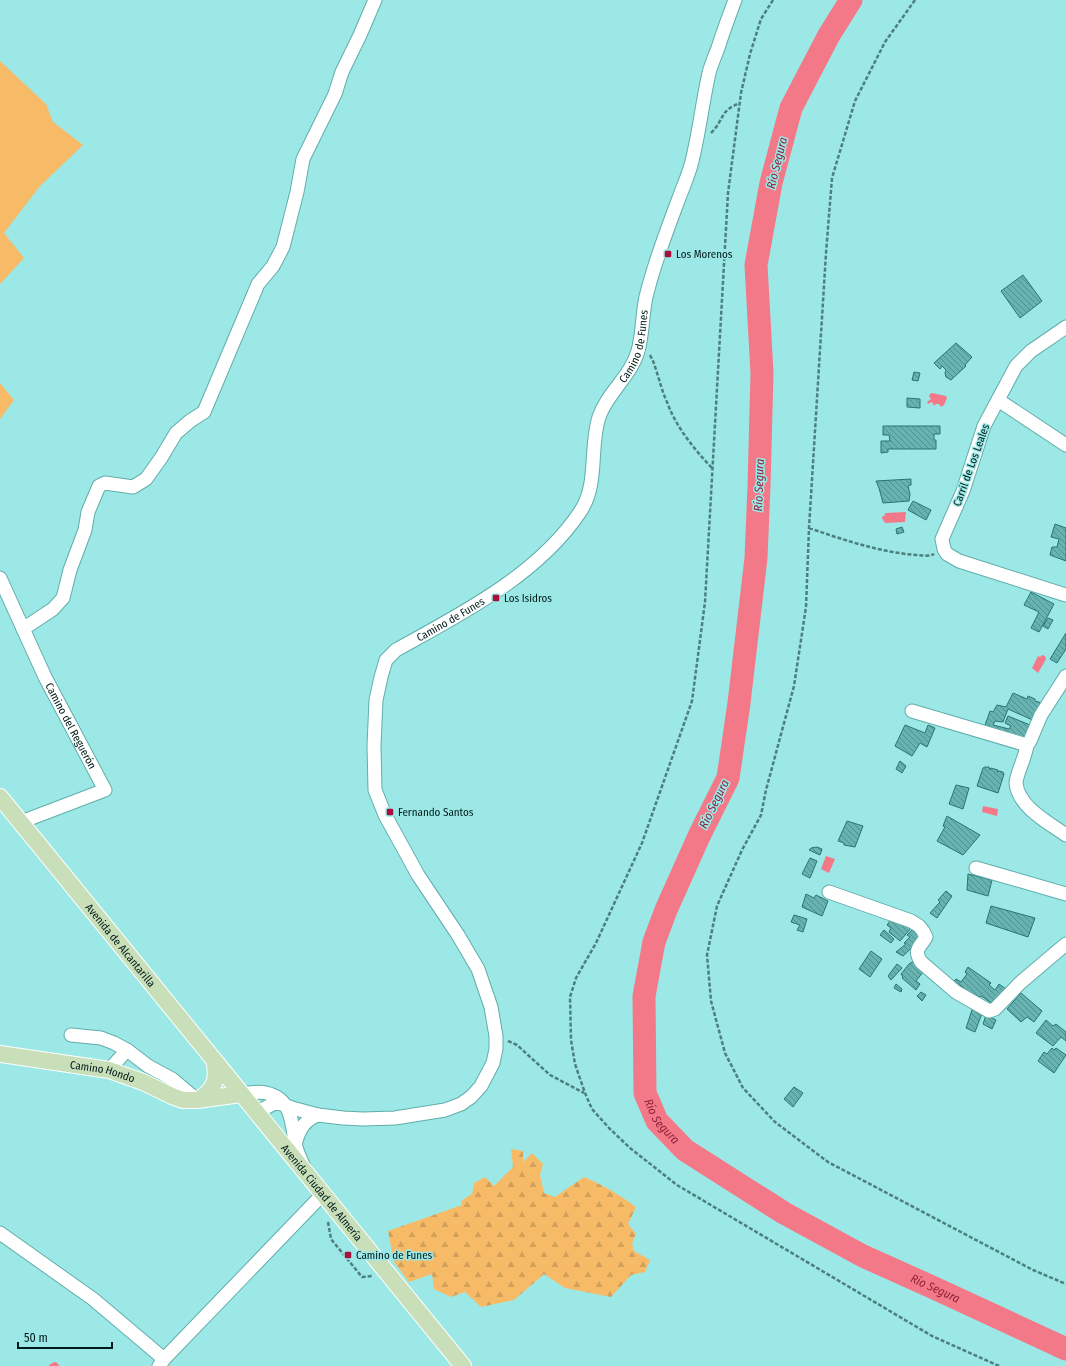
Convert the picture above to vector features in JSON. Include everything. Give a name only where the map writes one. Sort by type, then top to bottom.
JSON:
[{"type":"main road","name":"Avenida de Alcantarilla","points":[[0,797],[241,1094]]},
{"type":"main road","name":"Camino Hondo","points":[[0,1054],[109,1070],[143,1082],[183,1100],[241,1094]]},
{"type":"main road","points":[[199,1099],[210,1092],[214,1084],[216,1074],[214,1060]]},
{"type":"main road","name":"Avenida Ciudad de Almería","points":[[241,1094],[307,1174],[318,1198],[463,1366]]},
{"type":"street","points":[[23,629],[53,609],[63,598],[70,570],[85,530],[88,512],[99,486],[105,483],[133,488],[146,479],[176,433],[204,412],[258,284],[273,266],[283,247],[304,158],[335,94],[342,72],[375,0]]},
{"type":"street","name":"Camino de Funes","points":[[285,1105],[318,1115],[363,1119],[395,1118],[445,1110],[461,1104],[472,1097],[481,1086],[493,1063],[496,1049],[496,1036],[491,1007],[478,969],[458,935],[418,875],[385,815],[375,790],[374,746],[376,700],[381,677],[386,660],[396,650],[497,591],[520,574],[548,550],[582,510],[589,493],[592,476],[595,429],[601,411],[627,373],[638,352],[645,299],[652,273],[690,167],[697,141],[709,73],[735,0]]},
{"type":"street","name":"Carril de Los Leales","points":[[944,549],[942,539],[963,491],[984,426],[1016,366],[1031,351],[1066,327]]},
{"type":"street","points":[[998,400],[1066,445]]},
{"type":"street","points":[[944,549],[948,554],[959,561],[1066,595]]},
{"type":"street","name":"Camino del Reguerón","points":[[0,578],[45,677],[105,790],[21,822]]},
{"type":"street","points":[[1066,676],[1041,715],[1030,741],[1026,745],[1016,783],[1020,796],[1027,806],[1066,835]]},
{"type":"street","points":[[912,711],[1026,745]]},
{"type":"street","points":[[976,868],[1066,894]]},
{"type":"street","points":[[829,892],[895,914],[919,926],[926,937],[917,950],[921,962],[956,992],[989,1011],[995,1009],[1020,983],[1066,944]]},
{"type":"street","points":[[71,1035],[101,1038],[114,1043],[127,1050],[148,1066],[172,1079],[199,1099]]},
{"type":"street","points":[[109,1070],[127,1050]]},
{"type":"street","points":[[241,1094],[259,1092],[271,1094],[285,1105],[292,1118],[295,1142],[307,1174]]},
{"type":"street","points":[[260,1117],[264,1108],[272,1104],[278,1103],[285,1105]]},
{"type":"street","points":[[295,1142],[304,1124],[308,1120],[318,1115]]},
{"type":"street","points":[[0,1233],[93,1299],[162,1362],[318,1198]]},
{"type":"path","points":[[773,0],[761,19],[750,54],[741,93],[728,193],[705,602],[692,701],[642,843],[596,943],[576,978],[570,997],[570,1040],[575,1064],[592,1108],[609,1128],[630,1148],[677,1185],[932,1336],[999,1366]]},
{"type":"path","points":[[915,0],[885,42],[855,101],[832,178],[809,528],[806,607],[794,686],[766,790],[761,815],[742,850],[717,906],[707,955],[711,1001],[726,1053],[744,1088],[776,1122],[828,1162],[1033,1270],[1066,1284]]},
{"type":"path","points":[[697,141],[703,139],[712,132],[719,123],[723,113],[730,107],[740,103]]},
{"type":"path","points":[[639,347],[649,354],[653,360],[666,402],[675,420],[700,456],[713,469]]},
{"type":"path","points":[[809,528],[866,546],[906,554],[930,556],[944,549]]},
{"type":"path","points":[[496,1036],[517,1045],[550,1075],[585,1093]]},
{"type":"path","points":[[318,1198],[327,1219],[330,1239],[362,1278],[374,1276]]},
{"type":"green space","points":[[0,61],[46,104],[53,122],[83,145],[40,186],[4,233],[24,258],[0,284]]},
{"type":"green space","points":[[0,383],[14,400],[0,419]]},
{"type":"green space","points":[[511,1149],[523,1151],[523,1162],[532,1153],[543,1164],[540,1175],[544,1193],[555,1197],[584,1177],[611,1190],[636,1207],[628,1224],[636,1234],[632,1243],[634,1251],[650,1260],[645,1272],[631,1275],[611,1297],[565,1288],[544,1274],[514,1300],[481,1307],[465,1292],[451,1297],[434,1289],[432,1274],[409,1282],[394,1262],[388,1231],[462,1205],[461,1201],[472,1194],[474,1183],[485,1177],[494,1186],[513,1167]]},
{"type":"shaded area","points":[[932,393],[946,396],[947,398],[944,405],[941,407],[939,404],[936,404],[934,406],[932,402],[928,404],[927,402],[931,399],[929,396]]},
{"type":"shaded area","points":[[906,512],[905,522],[885,523],[882,518],[885,513]]},
{"type":"shaded area","points":[[1042,655],[1045,656],[1046,659],[1038,673],[1032,668],[1038,656],[1040,657]]},
{"type":"shaded area","points":[[983,806],[998,809],[997,816],[982,812]]},
{"type":"shaded area","points":[[826,856],[835,859],[829,873],[821,869]]},
{"type":"building","points":[[1023,275],[1042,301],[1020,318],[1001,291]]},
{"type":"building","points":[[956,343],[972,357],[965,365],[966,366],[951,380],[946,377],[946,370],[942,366],[940,369],[934,363]]},
{"type":"building","points":[[914,372],[920,373],[918,381],[912,380]]},
{"type":"building","points":[[907,398],[920,399],[920,408],[907,407]]},
{"type":"building","points":[[883,426],[940,426],[940,434],[934,434],[936,449],[888,449],[888,452],[881,453],[881,441],[890,441],[889,435],[883,435]]},
{"type":"building","points":[[911,479],[911,485],[908,486],[910,494],[909,501],[883,503],[876,481]]},
{"type":"building","points":[[913,501],[931,510],[926,520],[908,510]]},
{"type":"building","points":[[1055,524],[1066,528],[1066,561],[1050,555],[1052,547],[1057,547],[1059,539],[1051,537]]},
{"type":"building","points":[[902,527],[904,532],[897,534],[896,529]]},
{"type":"building","points":[[1031,592],[1054,604],[1039,632],[1031,628],[1039,612],[1024,605]]},
{"type":"building","points":[[1048,618],[1053,620],[1048,629],[1043,626]]},
{"type":"building","points":[[1066,633],[1066,649],[1057,663],[1050,659]]},
{"type":"building","points":[[1013,693],[1027,699],[1028,696],[1035,699],[1035,701],[1045,704],[1037,722],[1008,709],[1003,722],[995,721],[993,725],[1009,729],[1011,726],[1005,723],[1008,716],[1030,725],[1024,742],[984,728],[990,711],[993,712],[997,705],[1006,707]]},
{"type":"building","points":[[905,725],[925,733],[928,725],[935,728],[927,747],[920,743],[912,756],[895,746]]},
{"type":"building","points":[[900,761],[906,766],[902,773],[896,769]]},
{"type":"building","points":[[989,767],[990,770],[991,768],[998,770],[997,772],[1003,772],[1004,774],[998,793],[977,786],[983,768]]},
{"type":"building","points":[[956,785],[969,788],[963,809],[949,804]]},
{"type":"building","points":[[947,816],[980,835],[963,855],[937,841],[945,827],[943,826]]},
{"type":"building","points":[[847,821],[863,826],[855,847],[844,845],[844,843],[838,841]]},
{"type":"building","points":[[817,847],[822,849],[820,855],[809,850],[811,848]]},
{"type":"building","points":[[810,858],[817,861],[810,878],[802,874]]},
{"type":"building","points":[[968,874],[992,880],[988,896],[967,890]]},
{"type":"building","points":[[946,891],[952,896],[937,918],[930,913],[940,902],[938,900]]},
{"type":"building","points":[[806,894],[814,898],[816,895],[828,901],[822,916],[802,907]]},
{"type":"building","points":[[991,906],[1035,918],[1028,937],[986,923]]},
{"type":"building","points":[[794,915],[807,919],[803,932],[797,930],[800,925],[791,922]]},
{"type":"building","points":[[892,918],[912,927],[900,941],[889,932],[891,928],[887,925]]},
{"type":"building","points":[[914,928],[922,938],[903,956],[896,952],[906,944],[904,943],[910,937],[907,935]]},
{"type":"building","points":[[884,930],[894,939],[891,943],[880,935]]},
{"type":"building","points":[[871,951],[882,959],[870,977],[859,969]]},
{"type":"building","points":[[914,961],[923,972],[916,981],[920,984],[916,990],[902,978],[903,977],[901,974],[909,964]]},
{"type":"building","points":[[897,964],[902,968],[891,980],[888,976]]},
{"type":"building","points":[[968,967],[991,983],[989,985],[995,990],[999,984],[1006,989],[993,1004],[981,996],[977,998],[954,981],[956,979],[961,982],[967,974],[965,972]]},
{"type":"building","points":[[896,984],[902,989],[901,992],[894,988]]},
{"type":"building","points":[[921,992],[926,995],[922,1001],[917,996]]},
{"type":"building","points":[[1021,993],[1042,1011],[1034,1022],[1027,1017],[1021,1022],[1007,1009]]},
{"type":"building","points":[[973,1007],[983,1011],[975,1032],[966,1028]]},
{"type":"building","points":[[986,1015],[996,1020],[992,1029],[983,1024]]},
{"type":"building","points":[[1046,1020],[1053,1026],[1056,1024],[1066,1032],[1066,1041],[1061,1037],[1053,1046],[1036,1033]]},
{"type":"building","points":[[1052,1048],[1054,1050],[1056,1048],[1066,1055],[1054,1073],[1038,1061],[1044,1052],[1047,1054]]},
{"type":"building","points":[[794,1087],[803,1093],[793,1107],[784,1099]]},
{"type":"waterway","name":"Río Segura","points":[[851,0],[829,35],[791,108],[771,183],[756,265],[762,373],[759,486],[756,558],[739,703],[728,778],[700,834],[666,910],[654,942],[644,996],[645,1093],[657,1121],[685,1150],[784,1213],[863,1256],[1066,1349]]},
{"type":"waterway","points":[[51,1366],[55,1364],[57,1366]]},
{"type":"place","name":"Los Morenos","points":[[668,254]]},
{"type":"place","name":"Los Isidros","points":[[496,598]]},
{"type":"place","name":"Fernando Santos","points":[[390,812]]},
{"type":"place","name":"Camino de Funes","points":[[348,1255]]}]
